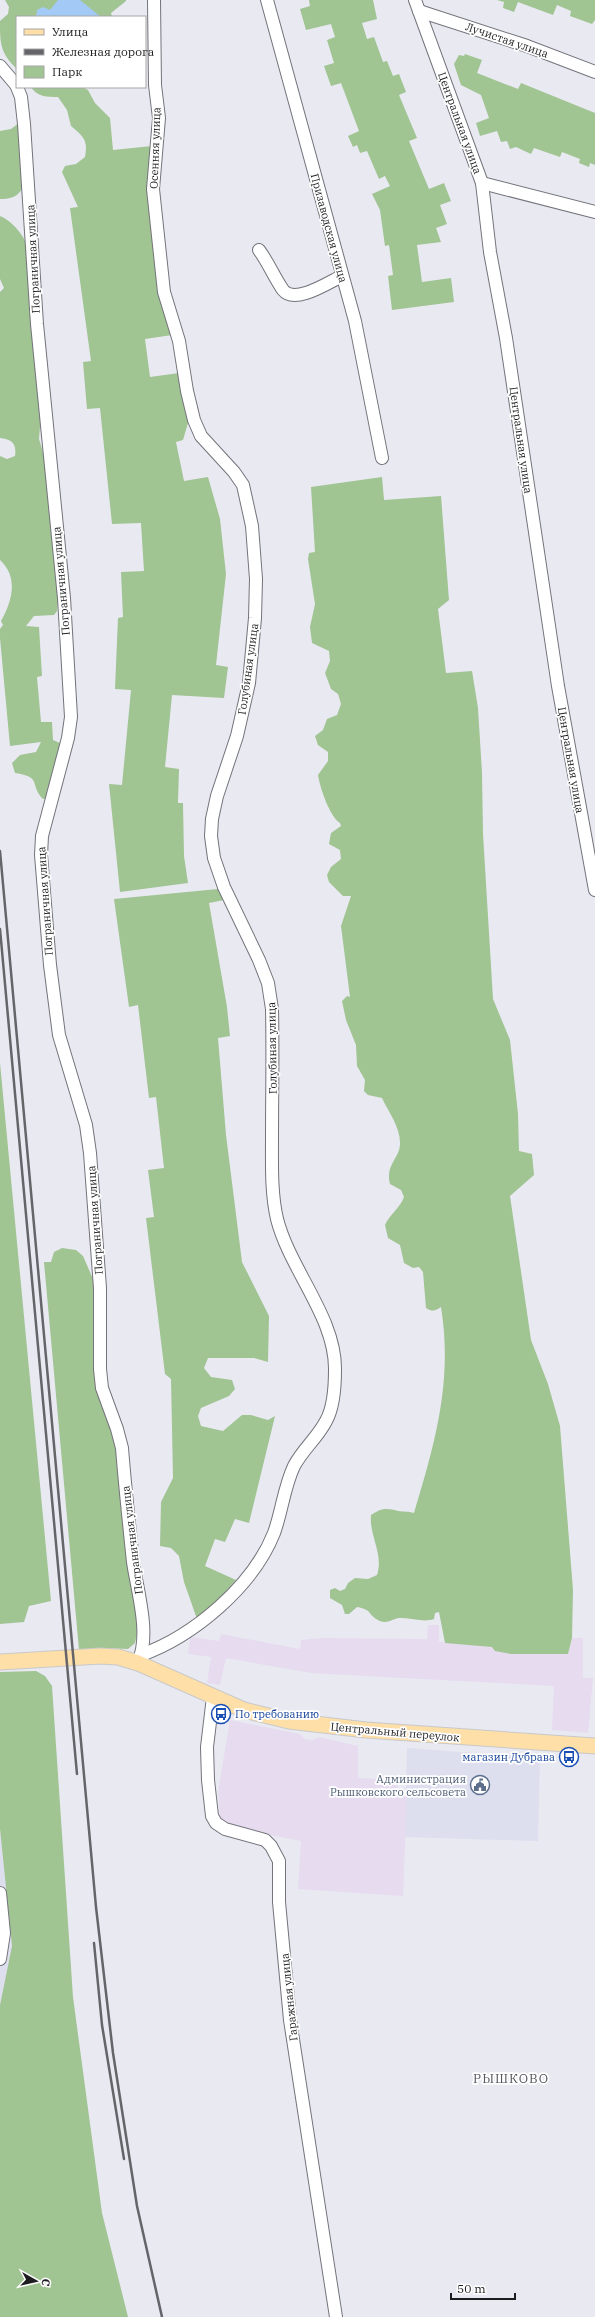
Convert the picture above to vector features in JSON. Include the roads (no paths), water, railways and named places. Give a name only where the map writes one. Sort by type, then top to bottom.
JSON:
[{"type":"main road","name":"Центральный переулок","points":[[0,1662],[108,1656],[140,1659],[161,1673],[213,1697],[268,1716],[310,1724],[593,1745]]},
{"type":"street","name":"Осенняя улица","points":[[154,0],[155,85],[159,118],[153,189],[164,292],[179,341]]},
{"type":"street","name":"Призаводская улица","points":[[267,0],[357,328],[382,458]]},
{"type":"street","name":"Лучистая улица","points":[[417,6],[595,72]]},
{"type":"street","name":"Центральная улица","points":[[417,6],[482,183],[490,252],[506,338],[557,679],[595,890]]},
{"type":"street","name":"Пограничная улица","points":[[0,66],[16,86]]},
{"type":"street","name":"Пограничная улица","points":[[17,88],[21,97],[24,124],[37,324],[64,598],[71,717],[68,738],[41,845],[47,929],[59,1035],[86,1125],[90,1153],[100,1288],[100,1369],[102,1388],[117,1429],[122,1448],[134,1564],[142,1618],[140,1659]]},
{"type":"street","points":[[482,183],[595,212]]},
{"type":"street","points":[[259,250],[284,290],[291,295],[302,295],[342,276]]},
{"type":"street","name":"Голубиная улица","points":[[140,1659],[167,1645],[204,1620],[234,1591],[263,1555],[274,1532],[291,1474],[298,1459],[327,1420],[330,1410],[335,1370],[330,1335],[293,1259],[277,1219],[272,1176],[273,1046],[271,997],[259,960],[224,887],[214,858],[211,836],[212,819],[217,796],[237,736],[248,683],[255,618],[256,579],[252,526],[242,485],[234,472],[202,436],[194,420],[187,391],[179,341]]},
{"type":"street","name":"Гаражная улица","points":[[213,1697],[210,1715],[207,1774],[212,1816],[216,1823],[225,1829],[265,1840],[272,1846],[279,1860],[279,1902],[290,2020],[336,2317]]},
{"type":"street","points":[[0,1893],[4,1933],[0,1959]]},
{"type":"water","points":[[58,0],[80,0],[100,16],[36,16],[37,10],[43,7],[50,10]]},
{"type":"railway","points":[[0,851],[96,1907],[113,2053],[137,2206],[162,2317]]},
{"type":"railway","points":[[0,929],[77,1774]]},
{"type":"railway","points":[[94,1943],[102,2025],[124,2159]]},
{"type":"place","name":"По требованию","points":[[221,1714]]},
{"type":"place","name":"магазин Дубрава","points":[[569,1757]]},
{"type":"place","name":"Администрация Рышковского сельсовета","points":[[480,1785]]},
{"type":"district","name":"РЫШКОВО","points":[[511,2078]]}]
